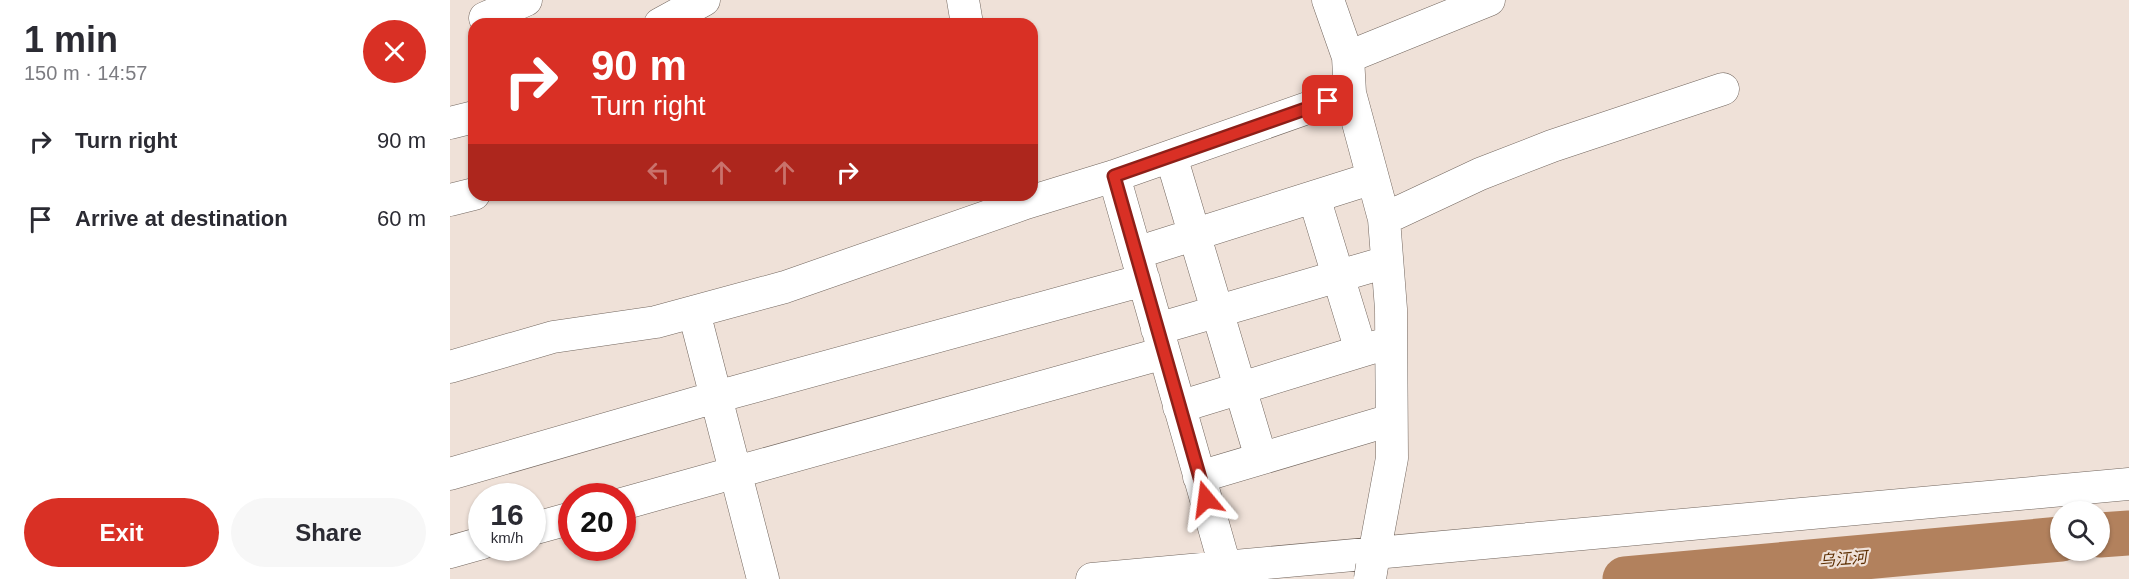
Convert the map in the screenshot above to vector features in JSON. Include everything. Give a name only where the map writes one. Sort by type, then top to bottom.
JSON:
[{"type":"street","points":[[485,18],[526,0]]},
{"type":"street","points":[[671,18],[704,0]]},
{"type":"street","points":[[963,0],[966,18]]},
{"type":"street","points":[[1328,0],[1347,57],[1350,93],[1384,219],[1391,342],[1392,458],[1372,566]]},
{"type":"street","points":[[1347,57],[1489,0]]},
{"type":"street","points":[[1384,219],[1480,174],[1552,146],[1723,89]]},
{"type":"street","points":[[1038,195],[1114,176],[1350,93]]},
{"type":"street","points":[[450,123],[468,118]]},
{"type":"street","points":[[1170,156],[1261,458]]},
{"type":"street","points":[[1114,176],[1225,566]]},
{"type":"street","points":[[450,474],[716,397],[1140,267],[1194,234],[1373,178]]},
{"type":"street","points":[[450,200],[468,196]]},
{"type":"street","points":[[1314,196],[1361,351]]},
{"type":"street","points":[[450,367],[554,337],[656,322],[785,287],[1019,201]]},
{"type":"street","points":[[636,500],[735,472],[1161,341],[1217,312],[1387,262]]},
{"type":"street","points":[[694,312],[763,579]]},
{"type":"street","points":[[1179,407],[1391,342]]},
{"type":"street","points":[[1199,477],[1391,420]]},
{"type":"street","points":[[1092,579],[1225,566],[1372,566],[2129,484]]},
{"type":"street","points":[[1285,579],[2129,499]]},
{"type":"street","points":[[450,552],[468,547]]},
{"type":"waterway","name":"乌江河","points":[[2110,534],[2129,533]]},
{"type":"waterway","name":"乌江河","points":[[1625,579],[2050,540]]},
{"type":"route","points":[[1206,499],[1114,176],[1328,101]]}]
